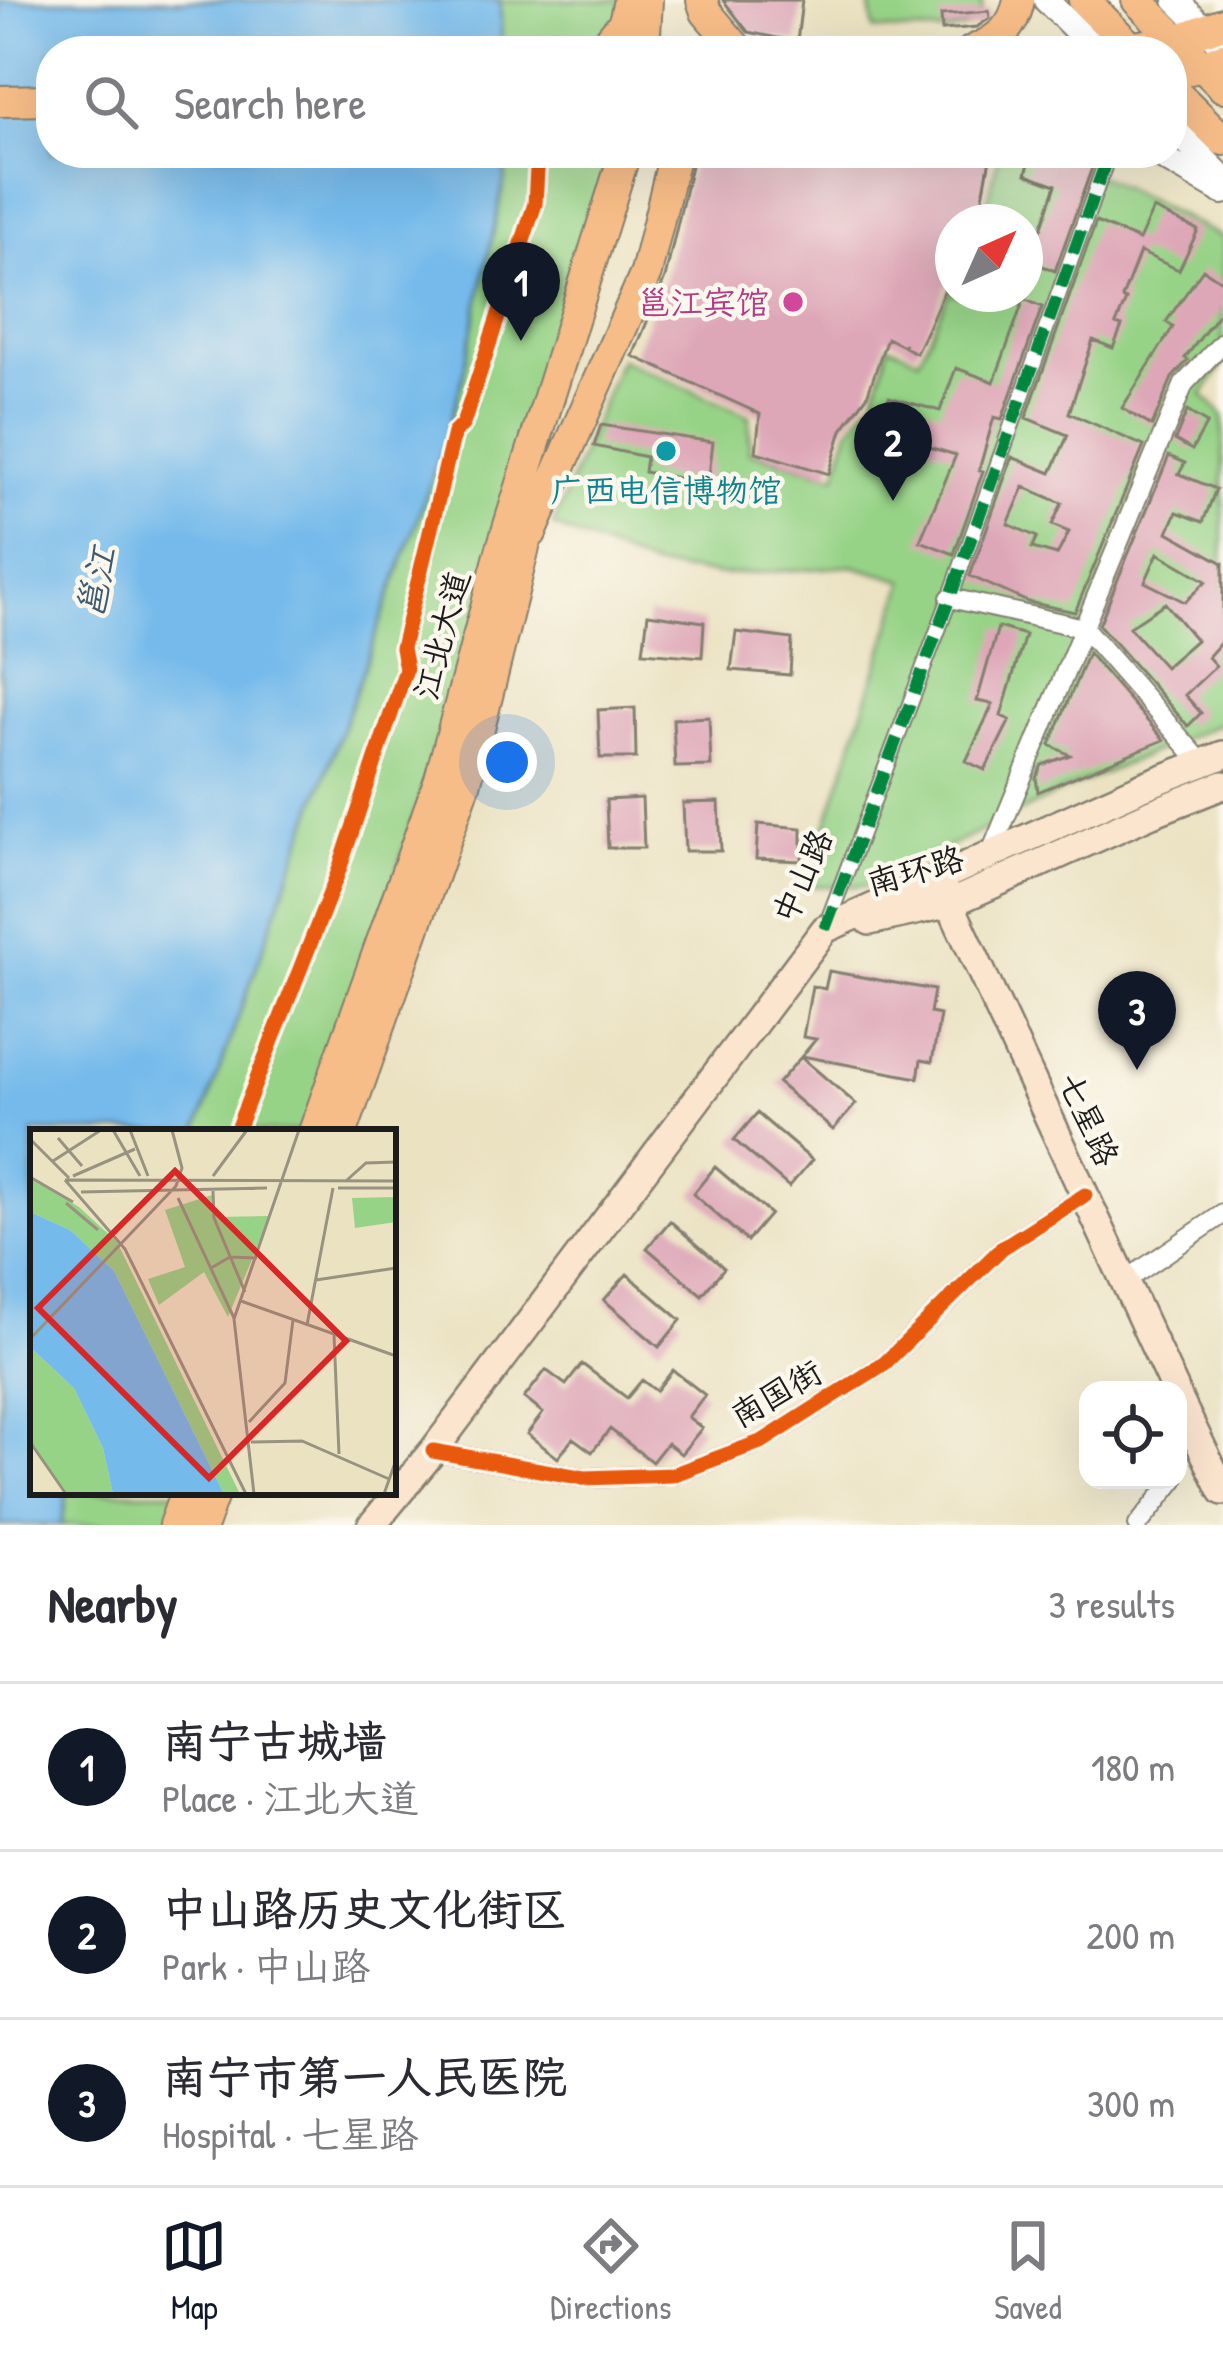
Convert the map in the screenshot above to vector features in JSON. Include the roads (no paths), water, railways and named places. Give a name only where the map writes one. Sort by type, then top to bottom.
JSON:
[{"type":"main road","points":[[612,36],[624,22],[629,0]]},
{"type":"main road","points":[[645,36],[647,0]]},
{"type":"main road","points":[[661,0],[661,36]]},
{"type":"main road","points":[[702,0],[726,36]]},
{"type":"main road","points":[[1000,36],[1016,18],[1019,0]]},
{"type":"main road","points":[[1084,0],[1114,36]]},
{"type":"main road","points":[[1137,0],[1211,50]]},
{"type":"main road","points":[[0,81],[36,80]]},
{"type":"main road","points":[[0,101],[36,100]]},
{"type":"main road","points":[[1187,104],[1223,140]]},
{"type":"main road","points":[[513,549],[509,473],[600,168]]},
{"type":"main road","name":"江北大道","points":[[315,1129],[440,779],[513,549],[621,168]]},
{"type":"main road","name":"江北大道","points":[[540,453],[637,168]]},
{"type":"main road","points":[[513,549],[646,273],[671,168]]},
{"type":"main road","name":"江北大道","points":[[343,1129],[465,785],[513,549]]},
{"type":"main road","name":"南环路","points":[[945,891],[991,855],[1213,759]]},
{"type":"main road","name":"南环路","points":[[825,929],[945,891],[1223,785]]},
{"type":"main road","name":"七星路","points":[[945,891],[1170,1381]]},
{"type":"main road","name":"中山路","points":[[372,1525],[433,1451],[825,929]]},
{"type":"main road","name":"七星路","points":[[1187,1417],[1223,1491]]},
{"type":"main road","points":[[174,1525],[185,1495]]},
{"type":"main road","points":[[202,1525],[213,1495]]},
{"type":"street","points":[[1046,0],[1082,36]]},
{"type":"street","points":[[1176,0],[1211,50]]},
{"type":"street","points":[[1187,142],[1223,178]]},
{"type":"street","name":"中山路","points":[[825,929],[1104,168]]},
{"type":"street","points":[[1186,168],[1223,192]]},
{"type":"street","points":[[991,855],[1184,384],[1223,342]]},
{"type":"street","points":[[950,598],[1084,628],[1213,759]]},
{"type":"street","name":"南国街","points":[[433,1451],[585,1478],[671,1475],[764,1441],[885,1363],[1002,1248],[1085,1196]]},
{"type":"street","points":[[1125,1281],[1223,1214]]},
{"type":"street","points":[[1187,1464],[1201,1447]]},
{"type":"street","points":[[1138,1525],[1167,1489]]},
{"type":"water","name":"邕江","points":[[0,0],[500,0],[501,36],[36,36],[36,168],[505,168],[505,177],[462,380],[439,459],[198,1129],[30,1129],[30,1495],[67,1495],[62,1525],[0,1525]]},
{"type":"place","name":"邕江宾馆","points":[[793,302]]},
{"type":"place","name":"南宁古城墙","points":[[521,341]]},
{"type":"place","name":"广西电信博物馆","points":[[666,451]]},
{"type":"place","name":"中山路历史文化街区","points":[[893,501]]},
{"type":"place","name":"南宁市第一人民医院","points":[[1137,1070]]}]
